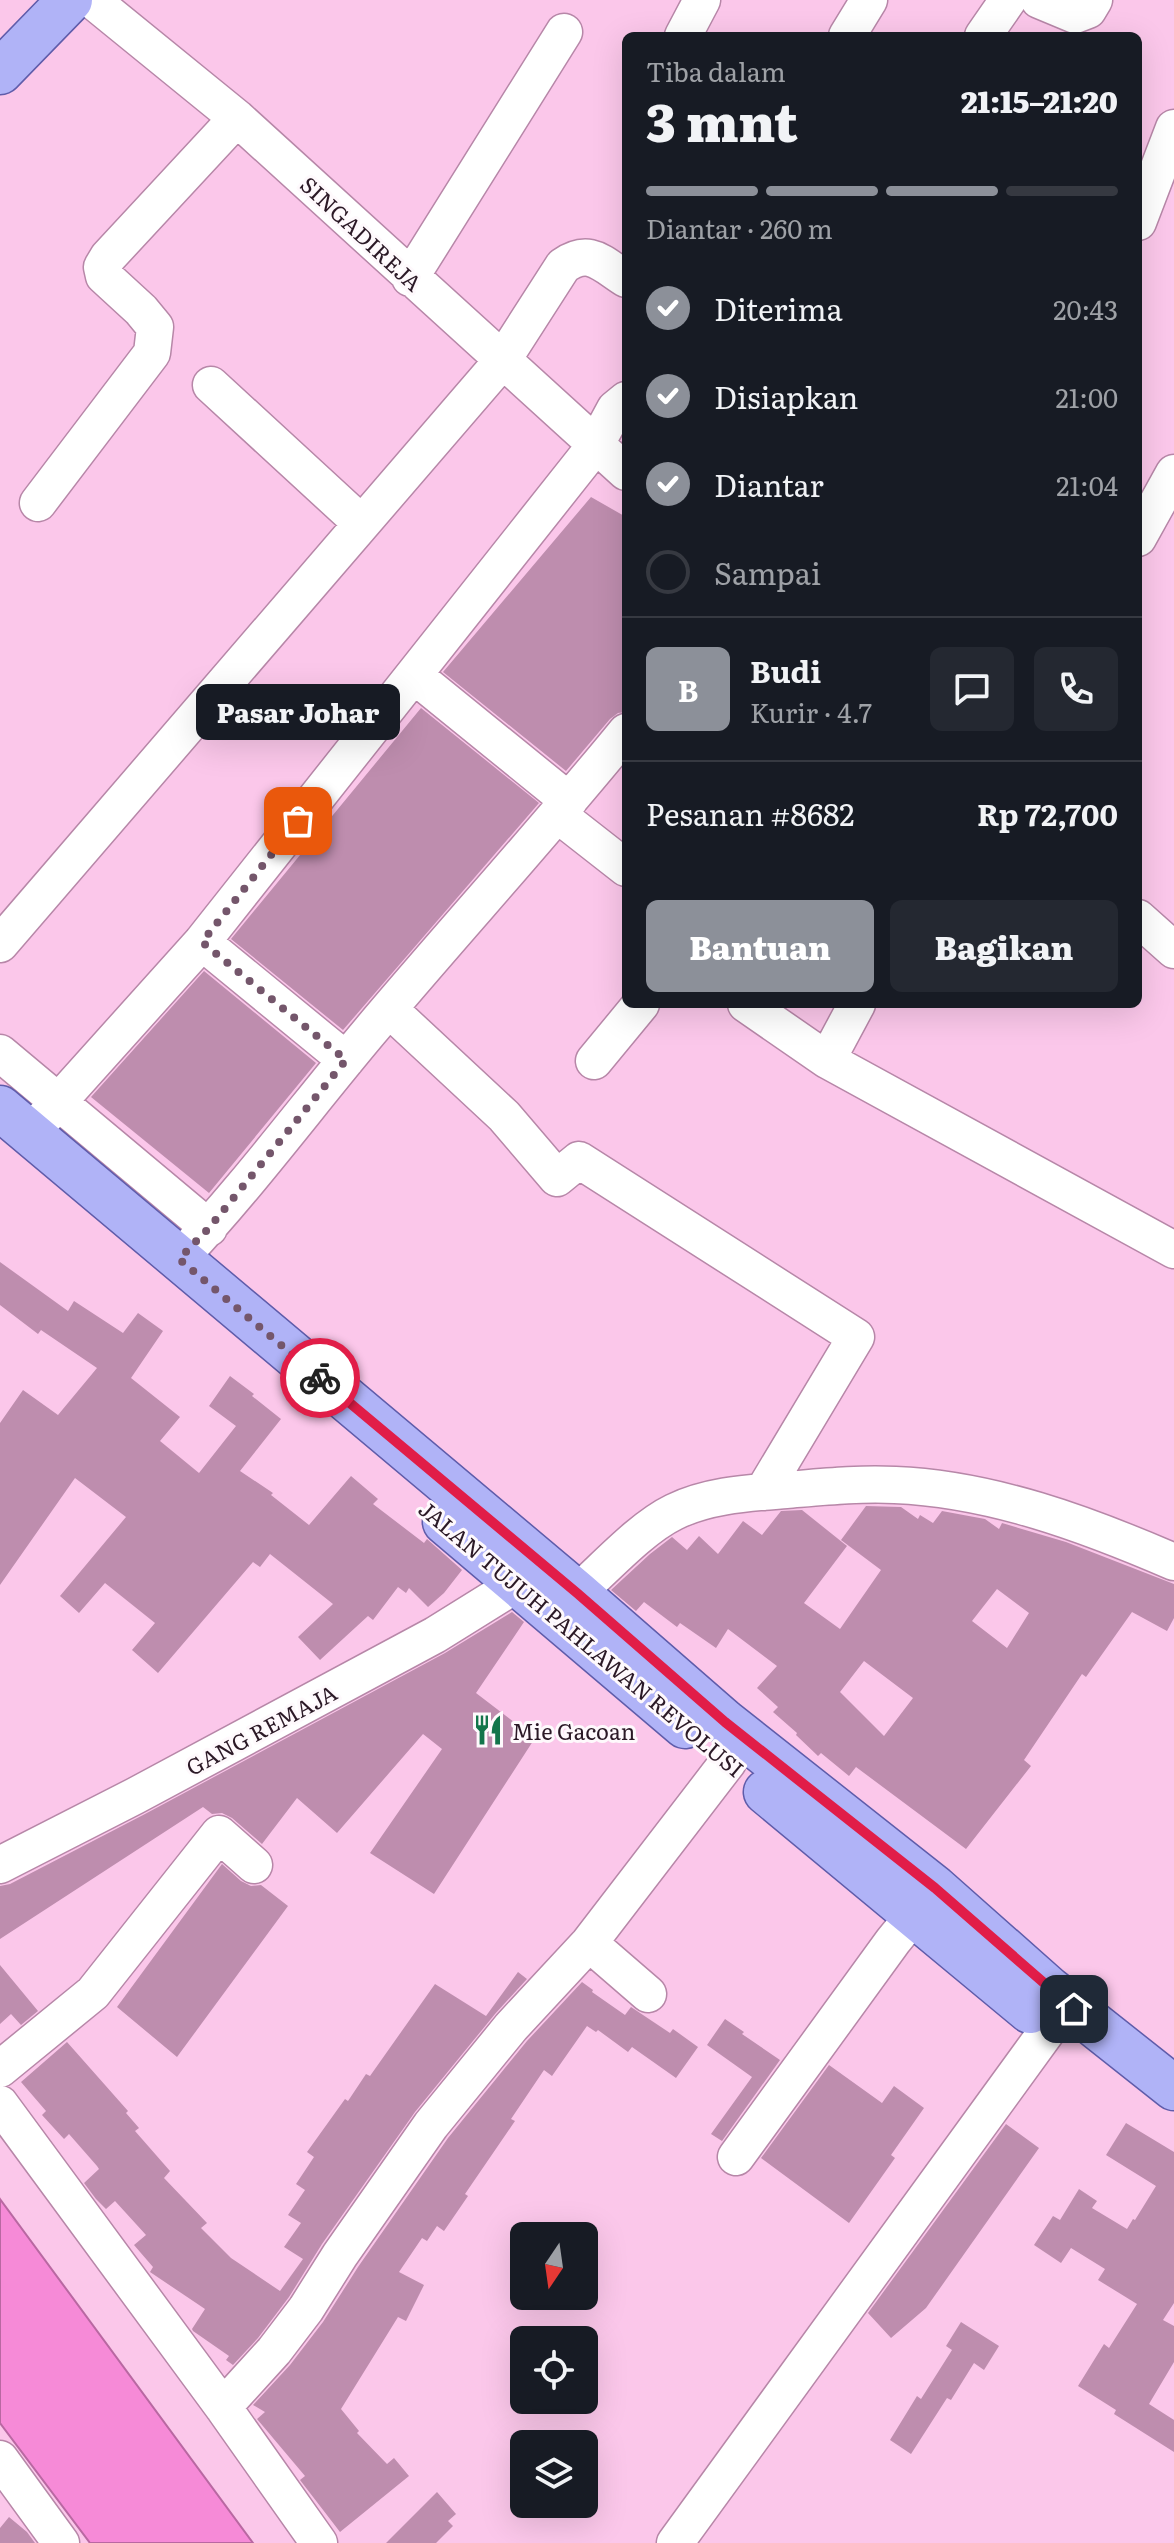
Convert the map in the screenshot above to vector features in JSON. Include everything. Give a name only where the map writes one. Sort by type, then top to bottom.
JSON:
[{"type":"main road","points":[[0,36],[34,0]]},
{"type":"main road","points":[[0,72],[70,0]]},
{"type":"main road","name":"JALAN TUJUH PAHLAWAN REVOLUSI","points":[[21,1122],[725,1722],[935,1888],[1049,1989],[1174,2088]]},
{"type":"main road","name":"JALAN TUJUH PAHLAWAN REVOLUSI","points":[[21,1122],[190,1304],[728,1762],[1050,2027],[1163,2112],[1174,2116]]},
{"type":"street","name":"SINGADIREJA","points":[[92,0],[237,118],[622,469]]},
{"type":"street","points":[[685,32],[702,0]]},
{"type":"street","points":[[849,32],[869,0]]},
{"type":"street","points":[[986,32],[1008,0]]},
{"type":"street","points":[[1039,0],[1075,15],[1088,10],[1094,0]]},
{"type":"street","points":[[410,278],[564,32]]},
{"type":"street","points":[[38,503],[152,353],[155,327],[104,276],[102,267],[237,118]]},
{"type":"street","points":[[1142,202],[1174,128]]},
{"type":"street","points":[[0,944],[502,361],[563,266],[576,257],[591,257],[622,276]]},
{"type":"street","points":[[211,385],[361,523]]},
{"type":"street","points":[[21,1122],[202,942],[595,446],[615,409],[622,403]]},
{"type":"street","points":[[1142,532],[1170,489]]},
{"type":"street","points":[[415,676],[622,864]]},
{"type":"street","points":[[179,1259],[209,1228],[346,1060],[622,737]]},
{"type":"street","points":[[1142,922],[1174,950]]},
{"type":"street","points":[[202,942],[346,1060]]},
{"type":"street","points":[[594,1061],[638,1008]]},
{"type":"street","points":[[752,1008],[827,1060],[1174,1250]]},
{"type":"street","points":[[827,1060],[855,1008]]},
{"type":"street","points":[[389,1009],[504,1116],[557,1178],[579,1160],[856,1337],[763,1492]]},
{"type":"street","points":[[0,1053],[21,1122],[209,1228]]},
{"type":"street","points":[[577,1593],[651,1527],[674,1512],[696,1503],[737,1494],[894,1485],[942,1489],[1057,1516],[1174,1562]]},
{"type":"street","name":"GANG REMAJA","points":[[0,1865],[435,1635],[517,1584]]},
{"type":"street","points":[[223,2407],[274,2351],[306,2309],[340,2255],[456,2093],[511,2027],[589,1943],[728,1762]]},
{"type":"street","points":[[0,2069],[93,1993],[219,1834],[254,1865]]},
{"type":"street","points":[[736,2157],[915,1914]]},
{"type":"street","points":[[589,1943],[648,1994]]},
{"type":"street","points":[[675,2543],[1050,2027]]},
{"type":"street","points":[[0,2104],[319,2543]]},
{"type":"street","points":[[0,2459],[61,2543]]},
{"type":"shaded area","points":[[0,2199],[253,2543],[90,2543],[0,2423]]},
{"type":"building","points":[[591,497],[622,515],[622,712],[610,719],[566,771],[443,672]]},
{"type":"building","points":[[421,708],[539,803],[343,1030],[231,939]]},
{"type":"building","points":[[204,971],[316,1063],[209,1193],[91,1097]]},
{"type":"building","points":[[0,1262],[68,1311],[74,1301],[123,1333],[138,1313],[163,1331],[131,1378],[180,1417],[160,1441],[199,1473],[236,1426],[209,1406],[230,1376],[281,1419],[240,1471],[273,1493],[271,1495],[309,1525],[351,1476],[378,1499],[373,1504],[424,1543],[427,1539],[462,1570],[428,1607],[409,1588],[406,1593],[398,1587],[373,1620],[368,1616],[320,1660],[298,1637],[333,1604],[270,1554],[260,1567],[253,1562],[158,1673],[132,1650],[155,1623],[105,1583],[79,1613],[60,1596],[126,1517],[75,1478],[0,1585],[0,1423],[23,1390],[58,1415],[97,1368],[41,1330],[38,1334],[0,1305]]},
{"type":"building","points":[[866,1506],[901,1507],[918,1519],[920,1515],[933,1523],[942,1511],[985,1519],[999,1529],[1002,1523],[1066,1542],[1174,1584],[1174,1618],[1167,1631],[1132,1612],[1086,1677],[1082,1674],[1024,1760],[1031,1766],[966,1849],[856,1767],[849,1776],[821,1753],[818,1756],[773,1712],[778,1707],[757,1688],[777,1666],[728,1629],[716,1648],[680,1623],[677,1627],[644,1602],[636,1611],[611,1590],[672,1537],[687,1550],[699,1536],[718,1554],[743,1521],[762,1535],[781,1511],[802,1510],[847,1546],[804,1603],[840,1629],[881,1570],[841,1540]],"holes":[[[997,1589],[1029,1613],[1007,1648],[972,1621]],[[864,1661],[913,1698],[884,1736],[840,1692]]]},
{"type":"building","points":[[512,1612],[524,1622],[476,1693],[535,1738],[434,1894],[370,1853],[442,1749],[423,1734],[337,1833],[297,1798],[262,1844],[232,1818],[222,1813],[212,1814],[203,1807],[0,1939],[0,1886],[10,1884],[145,1814],[445,1653]]},
{"type":"building","points":[[222,1864],[241,1881],[251,1886],[261,1885],[288,1906],[177,2057],[117,2007]]},
{"type":"building","points":[[0,1965],[38,2011],[21,2025],[11,2014],[0,2024]]},
{"type":"building","points":[[518,1972],[527,1979],[415,2112],[322,2244],[289,2297],[233,2365],[226,2360],[229,2356],[193,2331],[205,2309],[150,2272],[153,2267],[134,2245],[146,2235],[115,2201],[106,2209],[96,2199],[84,2183],[99,2169],[69,2134],[64,2139],[42,2115],[46,2111],[21,2082],[67,2042],[128,2111],[126,2113],[139,2128],[135,2131],[170,2171],[164,2178],[207,2223],[201,2228],[231,2258],[280,2291],[303,2259],[284,2247],[301,2223],[288,2215],[305,2190],[296,2184],[314,2157],[307,2152],[345,2099],[348,2101],[366,2074],[370,2076],[435,1984],[486,2016]]},
{"type":"building","points":[[582,1982],[625,2015],[631,2007],[670,2033],[673,2029],[698,2047],[676,2078],[632,2047],[628,2052],[598,2030],[596,2032],[587,2026],[552,2076],[544,2070],[444,2231],[437,2226],[427,2241],[422,2238],[399,2272],[424,2285],[406,2321],[398,2317],[341,2409],[359,2431],[357,2433],[387,2464],[394,2458],[409,2476],[340,2532],[300,2480],[305,2476],[257,2419],[265,2412],[253,2405],[290,2365],[323,2322],[448,2138],[527,2041]]},
{"type":"building","points":[[725,2019],[780,2060],[722,2141],[711,2134],[752,2077],[707,2045]]},
{"type":"building","points":[[829,2065],[882,2103],[894,2086],[924,2108],[891,2155],[895,2158],[849,2223],[761,2158]]},
{"type":"building","points":[[1126,2123],[1174,2152],[1174,2303],[1163,2320],[1174,2326],[1174,2362],[1149,2404],[1174,2420],[1174,2452],[1114,2414],[1116,2410],[1078,2386],[1104,2344],[1109,2348],[1137,2304],[1098,2280],[1105,2269],[1071,2248],[1061,2263],[1034,2245],[1053,2216],[1060,2220],[1079,2189],[1097,2201],[1092,2208],[1127,2229],[1135,2220],[1156,2186],[1106,2155]]},
{"type":"building","points":[[1006,2124],[1039,2148],[926,2308],[891,2338],[868,2313]]},
{"type":"building","points":[[961,2322],[999,2346],[984,2370],[974,2363],[911,2454],[890,2440],[917,2396],[921,2399],[952,2350],[946,2346]]},
{"type":"building","points":[[437,2492],[456,2514],[448,2521],[453,2526],[436,2543],[386,2543]]},
{"type":"building","points":[[9,2517],[35,2543],[0,2543],[0,2528]]},
{"type":"way so far","points":[[298,821],[202,942],[346,1060],[209,1228],[179,1259],[320,1378]]},
{"type":"place","name":"Pasar Johar","points":[[298,821]]},
{"type":"place","name":"Mie Gacoan","points":[[488,1730]]},
{"type":"route","points":[[320,1378],[577,1593],[725,1722],[935,1888],[1074,2009]]}]
